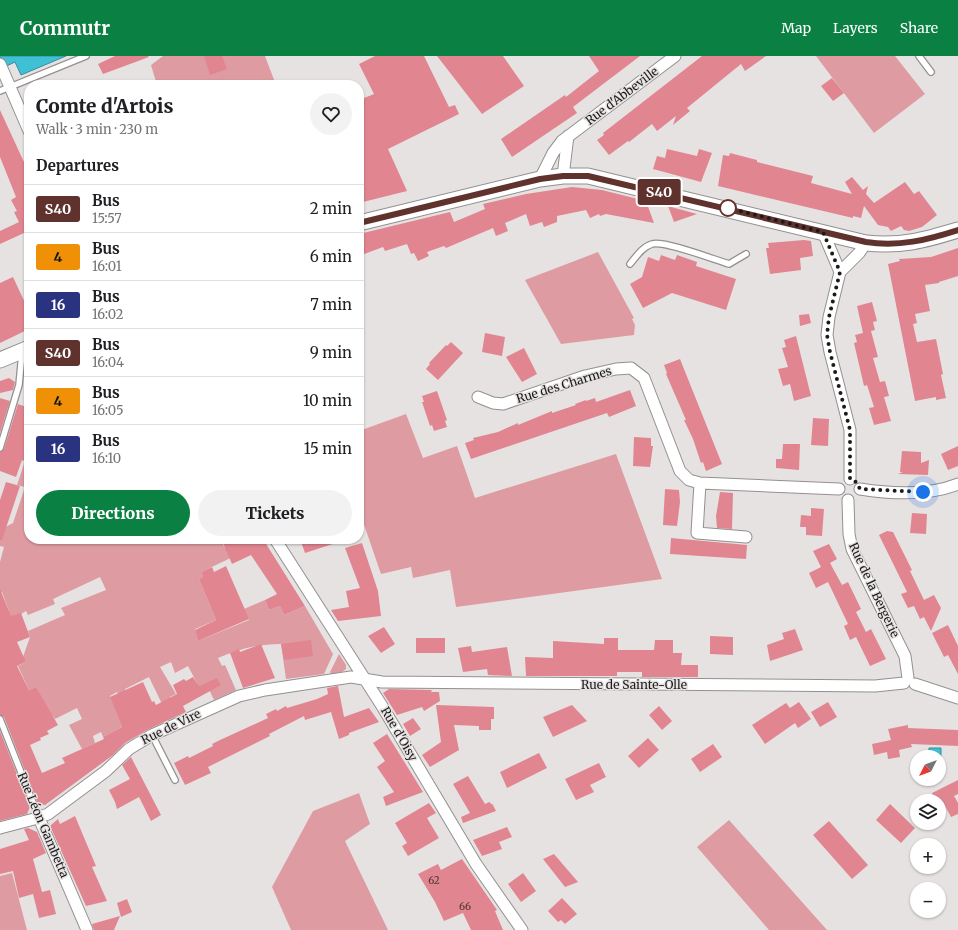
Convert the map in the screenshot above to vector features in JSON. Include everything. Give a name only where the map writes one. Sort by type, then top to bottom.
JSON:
[{"type":"main road","points":[[364,222],[540,179],[563,176],[588,176],[884,245],[911,243],[958,230]]},
{"type":"main road","points":[[0,360],[24,350]]},
{"type":"street","name":"Rue d'Abbeville","points":[[540,179],[553,153],[562,141],[675,56]]},
{"type":"street","points":[[2,69],[5,89],[24,122]]},
{"type":"street","points":[[563,176],[568,136]]},
{"type":"street","points":[[823,232],[840,272]]},
{"type":"street","points":[[850,479],[850,430],[827,335],[829,317],[840,272],[859,253],[866,242]]},
{"type":"street","name":"Rue des Charmes","points":[[478,397],[493,403],[503,404],[592,374],[625,367],[630,368],[644,378],[680,471],[689,480],[700,483],[839,488]]},
{"type":"street","points":[[850,479],[855,481],[860,489],[856,497],[848,500],[841,496],[839,488],[844,480],[850,479]]},
{"type":"street","points":[[700,483],[697,532],[746,537]]},
{"type":"street","points":[[860,489],[927,492],[958,484]]},
{"type":"street","name":"Rue de la Bergerie","points":[[848,500],[849,534],[852,548],[905,656],[909,681]]},
{"type":"street","name":"Rue d'Oisy","points":[[277,544],[364,679],[476,864],[522,930]]},
{"type":"street","name":"Rue de Vire","points":[[0,828],[39,818],[55,810],[106,772],[129,749],[152,735],[245,694],[351,677],[364,679]]},
{"type":"street","name":"Rue de Sainte-Olle","points":[[364,679],[382,682],[875,686],[909,681],[958,698]]},
{"type":"street","name":"Rue Léon Gambetta","points":[[39,818],[88,930]]},
{"type":"lane","points":[[27,80],[86,56]]},
{"type":"lane","points":[[919,56],[931,72]]},
{"type":"lane","points":[[5,89],[24,81]]},
{"type":"lane","points":[[630,264],[642,249],[653,243],[667,245],[729,264],[746,254]]},
{"type":"lane","points":[[0,448],[19,386],[24,360]]},
{"type":"lane","name":"Rue Léon Gambetta","points":[[0,719],[39,818]]},
{"type":"lane","points":[[152,735],[175,780]]},
{"type":"shaded area","points":[[163,56],[265,56],[274,80],[156,80],[151,65]]},
{"type":"shaded area","points":[[816,56],[895,56],[925,94],[874,133]]},
{"type":"shaded area","points":[[598,252],[634,318],[632,319],[635,325],[634,335],[561,344],[525,280]]},
{"type":"shaded area","points":[[406,414],[423,458],[457,446],[475,498],[616,454],[662,579],[456,607],[450,570],[413,578],[411,567],[381,574],[364,525],[364,429]]},
{"type":"shaded area","points":[[24,464],[24,487],[17,485]]},
{"type":"shaded area","points":[[24,490],[24,544],[223,544],[224,547],[231,544],[235,556],[201,572],[203,577],[199,579],[216,620],[195,629],[198,641],[249,620],[244,609],[265,600],[269,610],[280,606],[284,615],[305,606],[333,654],[324,674],[286,679],[281,644],[249,648],[218,658],[222,666],[225,665],[236,690],[214,700],[206,683],[199,687],[188,666],[175,673],[171,662],[160,667],[176,694],[170,697],[175,706],[162,704],[149,677],[125,689],[132,706],[124,710],[117,692],[110,696],[122,727],[103,737],[101,732],[93,736],[95,743],[82,749],[69,725],[82,719],[77,708],[55,719],[53,716],[50,717],[36,687],[29,690],[18,666],[26,662],[23,657],[30,637],[28,631],[65,615],[61,608],[106,590],[100,577],[53,599],[55,604],[28,615],[26,611],[0,627],[9,611],[2,592],[0,593],[0,562],[4,547],[0,546],[0,530],[13,523]]},
{"type":"shaded area","points":[[339,654],[346,665],[346,669],[342,672],[331,674],[330,672]]},
{"type":"shaded area","points":[[359,793],[370,824],[345,841],[388,930],[291,930],[272,887],[313,811]]},
{"type":"shaded area","points":[[729,820],[827,930],[769,930],[697,847]]},
{"type":"shaded area","points":[[12,873],[27,930],[0,930],[0,876]]},
{"type":"water","points":[[0,56],[66,56],[21,75],[15,62],[0,69]]},
{"type":"water","points":[[929,748],[941,748],[941,750],[929,750]]},
{"type":"building","points":[[115,56],[149,57],[103,74],[98,64]]},
{"type":"building","points":[[204,56],[222,56],[227,69],[210,75]]},
{"type":"building","points":[[375,56],[424,56],[449,107],[455,105],[459,114],[388,149],[407,191],[364,202],[364,98],[374,94],[359,64]]},
{"type":"building","points":[[437,56],[503,56],[524,86],[482,114]]},
{"type":"building","points":[[589,56],[640,56],[573,107],[577,113],[512,157],[501,139],[565,95],[566,97],[599,71]]},
{"type":"building","points":[[702,56],[766,56],[745,71],[741,64],[687,108],[690,111],[673,125],[676,116],[657,131],[652,124],[609,155],[597,140],[604,135],[603,133]]},
{"type":"building","points":[[832,78],[844,93],[833,101],[821,86]]},
{"type":"building","points":[[0,110],[24,162],[24,233],[0,244],[0,231],[19,222],[14,212],[17,211],[11,200],[16,197],[0,157]]},
{"type":"building","points":[[667,149],[697,156],[699,149],[712,153],[701,182],[653,169],[657,156],[665,158]]},
{"type":"building","points":[[730,153],[757,160],[757,162],[813,176],[811,183],[852,194],[845,182],[852,177],[863,190],[868,186],[866,194],[874,203],[905,182],[914,194],[919,191],[937,215],[922,227],[909,231],[904,230],[901,226],[891,231],[888,227],[878,225],[864,206],[861,218],[853,216],[853,218],[718,186],[723,155],[729,156]]},
{"type":"building","points":[[572,187],[602,190],[646,201],[654,223],[606,214],[600,216],[599,214],[590,218],[586,210],[557,216],[557,222],[544,227],[542,222],[530,226],[526,214],[505,223],[508,231],[496,236],[493,228],[446,248],[444,246],[427,252],[429,256],[418,261],[414,253],[411,254],[407,244],[385,251],[383,247],[364,254],[364,233],[450,212],[454,222],[485,209],[483,204],[526,194]]},
{"type":"building","points":[[668,206],[675,208],[697,214],[674,222]]},
{"type":"building","points":[[804,240],[811,241],[813,256],[800,258],[801,270],[770,274],[766,248],[769,248],[768,243]]},
{"type":"building","points":[[958,248],[958,276],[939,283],[925,285],[930,311],[915,314],[917,323],[913,324],[917,342],[936,339],[946,398],[936,400],[936,397],[915,401],[888,264],[900,261],[899,259],[931,257]]},
{"type":"building","points":[[661,255],[675,260],[677,255],[697,262],[696,266],[736,279],[726,310],[672,293],[643,308],[630,284],[642,277],[648,257],[659,261]]},
{"type":"building","points":[[13,277],[24,301],[24,331],[0,343],[0,283]]},
{"type":"building","points":[[872,302],[877,321],[873,322],[875,330],[871,331],[878,357],[873,358],[880,382],[885,381],[889,396],[884,397],[891,421],[874,425],[869,408],[874,407],[867,385],[864,386],[854,343],[857,342],[855,335],[863,333],[857,306]]},
{"type":"building","points":[[809,314],[811,323],[800,326],[799,315]]},
{"type":"building","points":[[485,333],[505,337],[502,356],[482,352]]},
{"type":"building","points":[[796,336],[811,396],[794,401],[790,384],[783,386],[778,369],[788,367],[782,348],[786,347],[784,340]]},
{"type":"building","points":[[451,342],[463,353],[438,380],[426,369],[430,364],[429,363],[446,345],[447,346]]},
{"type":"building","points":[[524,348],[537,374],[522,382],[506,357]]},
{"type":"building","points":[[680,359],[722,464],[706,471],[703,462],[701,463],[693,439],[684,420],[686,420],[666,374],[664,365]]},
{"type":"building","points":[[9,378],[15,382],[13,390],[0,393],[0,381]]},
{"type":"building","points":[[630,390],[636,406],[609,417],[607,413],[471,459],[465,443],[474,440],[473,438],[498,432],[518,423],[518,425],[552,411],[552,413],[586,400],[595,398],[596,402]]},
{"type":"building","points":[[437,391],[447,420],[445,421],[447,427],[434,431],[432,425],[430,426],[422,402],[424,402],[422,396]]},
{"type":"building","points":[[0,398],[10,401],[0,433]]},
{"type":"building","points":[[18,404],[24,406],[24,461],[22,460],[16,477],[0,471],[0,452],[4,449]]},
{"type":"building","points":[[813,418],[829,419],[828,446],[811,445]]},
{"type":"building","points":[[634,437],[651,438],[651,446],[653,446],[650,467],[633,466]]},
{"type":"building","points":[[783,444],[800,444],[799,470],[776,468],[776,459],[782,459]]},
{"type":"building","points":[[958,446],[958,466],[948,470],[941,454]]},
{"type":"building","points":[[902,451],[921,452],[921,463],[929,460],[928,475],[898,474],[903,472],[900,472]]},
{"type":"building","points":[[6,482],[20,486],[2,540],[0,540],[0,500]]},
{"type":"building","points":[[665,489],[679,490],[680,502],[677,526],[663,525]]},
{"type":"building","points":[[720,492],[733,493],[732,529],[717,528],[716,516]]},
{"type":"building","points":[[811,508],[824,509],[822,536],[806,535],[806,527],[800,527],[801,515],[811,516]]},
{"type":"building","points":[[912,513],[927,514],[926,534],[910,533]]},
{"type":"building","points":[[887,531],[893,532],[912,570],[910,571],[924,600],[934,595],[941,608],[931,631],[924,617],[920,619],[914,606],[908,608],[901,594],[907,592],[879,535]]},
{"type":"building","points":[[671,538],[747,545],[746,559],[670,554]]},
{"type":"building","points":[[223,544],[266,544],[305,606],[284,615],[280,606],[269,610],[265,600],[277,594],[251,555],[232,564]]},
{"type":"building","points":[[302,544],[333,544],[305,553]]},
{"type":"building","points":[[362,544],[378,591],[381,616],[338,621],[331,610],[349,607],[346,591],[360,588],[345,548]]},
{"type":"building","points":[[829,544],[837,559],[830,563],[842,585],[848,582],[861,609],[856,612],[866,632],[871,629],[886,659],[870,666],[856,637],[850,640],[844,626],[848,624],[828,582],[816,588],[809,573],[821,567],[813,551]]},
{"type":"building","points":[[226,566],[249,619],[198,641],[195,630],[216,620],[199,579],[203,577],[201,572],[212,567],[214,572]]},
{"type":"building","points":[[0,589],[11,616],[21,613],[30,637],[17,642],[26,662],[17,666],[29,690],[36,687],[58,725],[47,731],[49,734],[40,738],[41,740],[30,745],[42,773],[65,763],[62,758],[104,739],[103,737],[122,727],[110,697],[143,682],[152,702],[154,701],[156,705],[177,694],[173,685],[184,679],[186,681],[193,677],[199,686],[217,678],[221,685],[183,706],[186,712],[149,729],[125,743],[113,755],[45,805],[38,804],[4,717],[0,715]]},
{"type":"building","points":[[948,625],[958,646],[958,674],[948,655],[944,657],[932,633]]},
{"type":"building","points":[[384,627],[395,644],[381,653],[368,636]]},
{"type":"building","points":[[795,629],[803,650],[770,661],[767,645],[784,639],[782,633]]},
{"type":"building","points":[[710,636],[733,637],[733,655],[710,654]]},
{"type":"building","points":[[416,638],[445,638],[445,653],[416,653]]},
{"type":"building","points":[[604,638],[618,638],[618,650],[654,650],[655,640],[673,640],[673,653],[682,653],[681,665],[698,665],[698,677],[642,677],[642,672],[617,672],[617,676],[526,676],[525,657],[553,658],[553,641],[604,644]]},
{"type":"building","points":[[311,640],[313,656],[284,660],[281,644]]},
{"type":"building","points":[[261,644],[275,678],[243,688],[230,653],[239,649],[240,652]]},
{"type":"building","points":[[471,646],[472,652],[507,647],[512,676],[488,675],[487,669],[463,672],[458,648]]},
{"type":"building","points":[[338,686],[344,717],[369,708],[379,722],[349,733],[349,735],[339,739],[331,712],[305,720],[304,716],[269,734],[270,736],[208,767],[211,773],[185,785],[174,763],[188,756],[189,758],[213,746],[212,744],[268,718],[266,714],[276,709],[277,711],[286,706],[287,708],[317,699],[328,694],[327,688]]},
{"type":"building","points":[[389,689],[432,690],[431,692],[439,692],[440,701],[424,711],[422,707],[397,715],[383,693]]},
{"type":"building","points":[[799,702],[811,719],[798,728],[795,723],[765,744],[752,725],[786,703],[790,708]]},
{"type":"building","points":[[828,702],[837,717],[820,727],[811,712]]},
{"type":"building","points":[[436,705],[494,707],[494,719],[491,719],[491,730],[479,730],[479,726],[454,725],[459,750],[430,767],[422,755],[441,742]]},
{"type":"building","points":[[572,705],[587,721],[553,737],[543,717]]},
{"type":"building","points":[[659,706],[672,721],[662,730],[649,715]]},
{"type":"building","points":[[413,718],[421,729],[410,736],[403,724]]},
{"type":"building","points":[[908,725],[908,728],[958,730],[958,746],[911,744],[912,747],[899,750],[900,757],[888,759],[887,752],[874,755],[872,744],[891,740],[888,729]]},
{"type":"building","points":[[0,731],[30,807],[27,814],[0,821]]},
{"type":"building","points":[[387,734],[423,792],[386,806],[383,797],[394,792],[377,767],[385,761],[373,743]]},
{"type":"building","points":[[648,738],[659,750],[639,768],[628,756]]},
{"type":"building","points":[[713,744],[722,757],[700,772],[691,759]]},
{"type":"building","points":[[539,753],[547,768],[507,788],[500,772]]},
{"type":"building","points":[[131,757],[161,815],[151,821],[139,797],[117,809],[109,790],[130,779],[122,765]]},
{"type":"building","points":[[599,763],[606,777],[590,785],[594,792],[576,800],[565,779]]},
{"type":"building","points":[[468,776],[485,804],[489,802],[493,805],[496,811],[463,823],[461,817],[470,813],[453,784]]},
{"type":"building","points":[[958,780],[958,794],[954,796],[958,803],[958,814],[951,817],[946,808],[946,794],[932,793]]},
{"type":"building","points":[[429,803],[436,813],[427,818],[439,838],[408,856],[402,846],[407,843],[395,823]]},
{"type":"building","points":[[890,804],[910,823],[910,830],[913,830],[901,843],[876,820]]},
{"type":"building","points":[[75,816],[96,866],[92,867],[107,901],[86,906],[50,826],[58,819],[60,824]]},
{"type":"building","points":[[829,821],[868,865],[852,879],[813,835]]},
{"type":"building","points":[[507,827],[512,837],[499,842],[502,849],[482,856],[473,840]]},
{"type":"building","points":[[28,828],[37,832],[46,853],[33,859],[42,892],[50,890],[56,914],[39,918],[33,894],[19,898],[13,871],[0,874],[0,849],[29,840],[24,829]]},
{"type":"building","points":[[554,854],[578,882],[565,887],[543,859]]},
{"type":"building","points":[[462,859],[497,910],[495,911],[503,930],[471,930],[463,913],[444,921],[435,902],[418,874],[438,864],[441,870]]},
{"type":"building","points":[[523,873],[536,891],[521,902],[508,884]]},
{"type":"building","points":[[562,898],[577,914],[565,924],[561,920],[558,922],[548,911]]},
{"type":"building","points":[[127,899],[132,912],[121,917],[117,903]]},
{"type":"building","points":[[120,916],[114,930],[94,930],[92,924]]},
{"type":"bus line","name":"S40","points":[[364,222],[540,179],[563,176],[588,176],[884,245],[911,243],[958,230]]},
{"type":"route","points":[[728,208],[724,207],[823,232],[834,254],[840,272],[829,317],[827,335],[850,430],[850,479],[858,484],[860,489],[923,492]]}]
